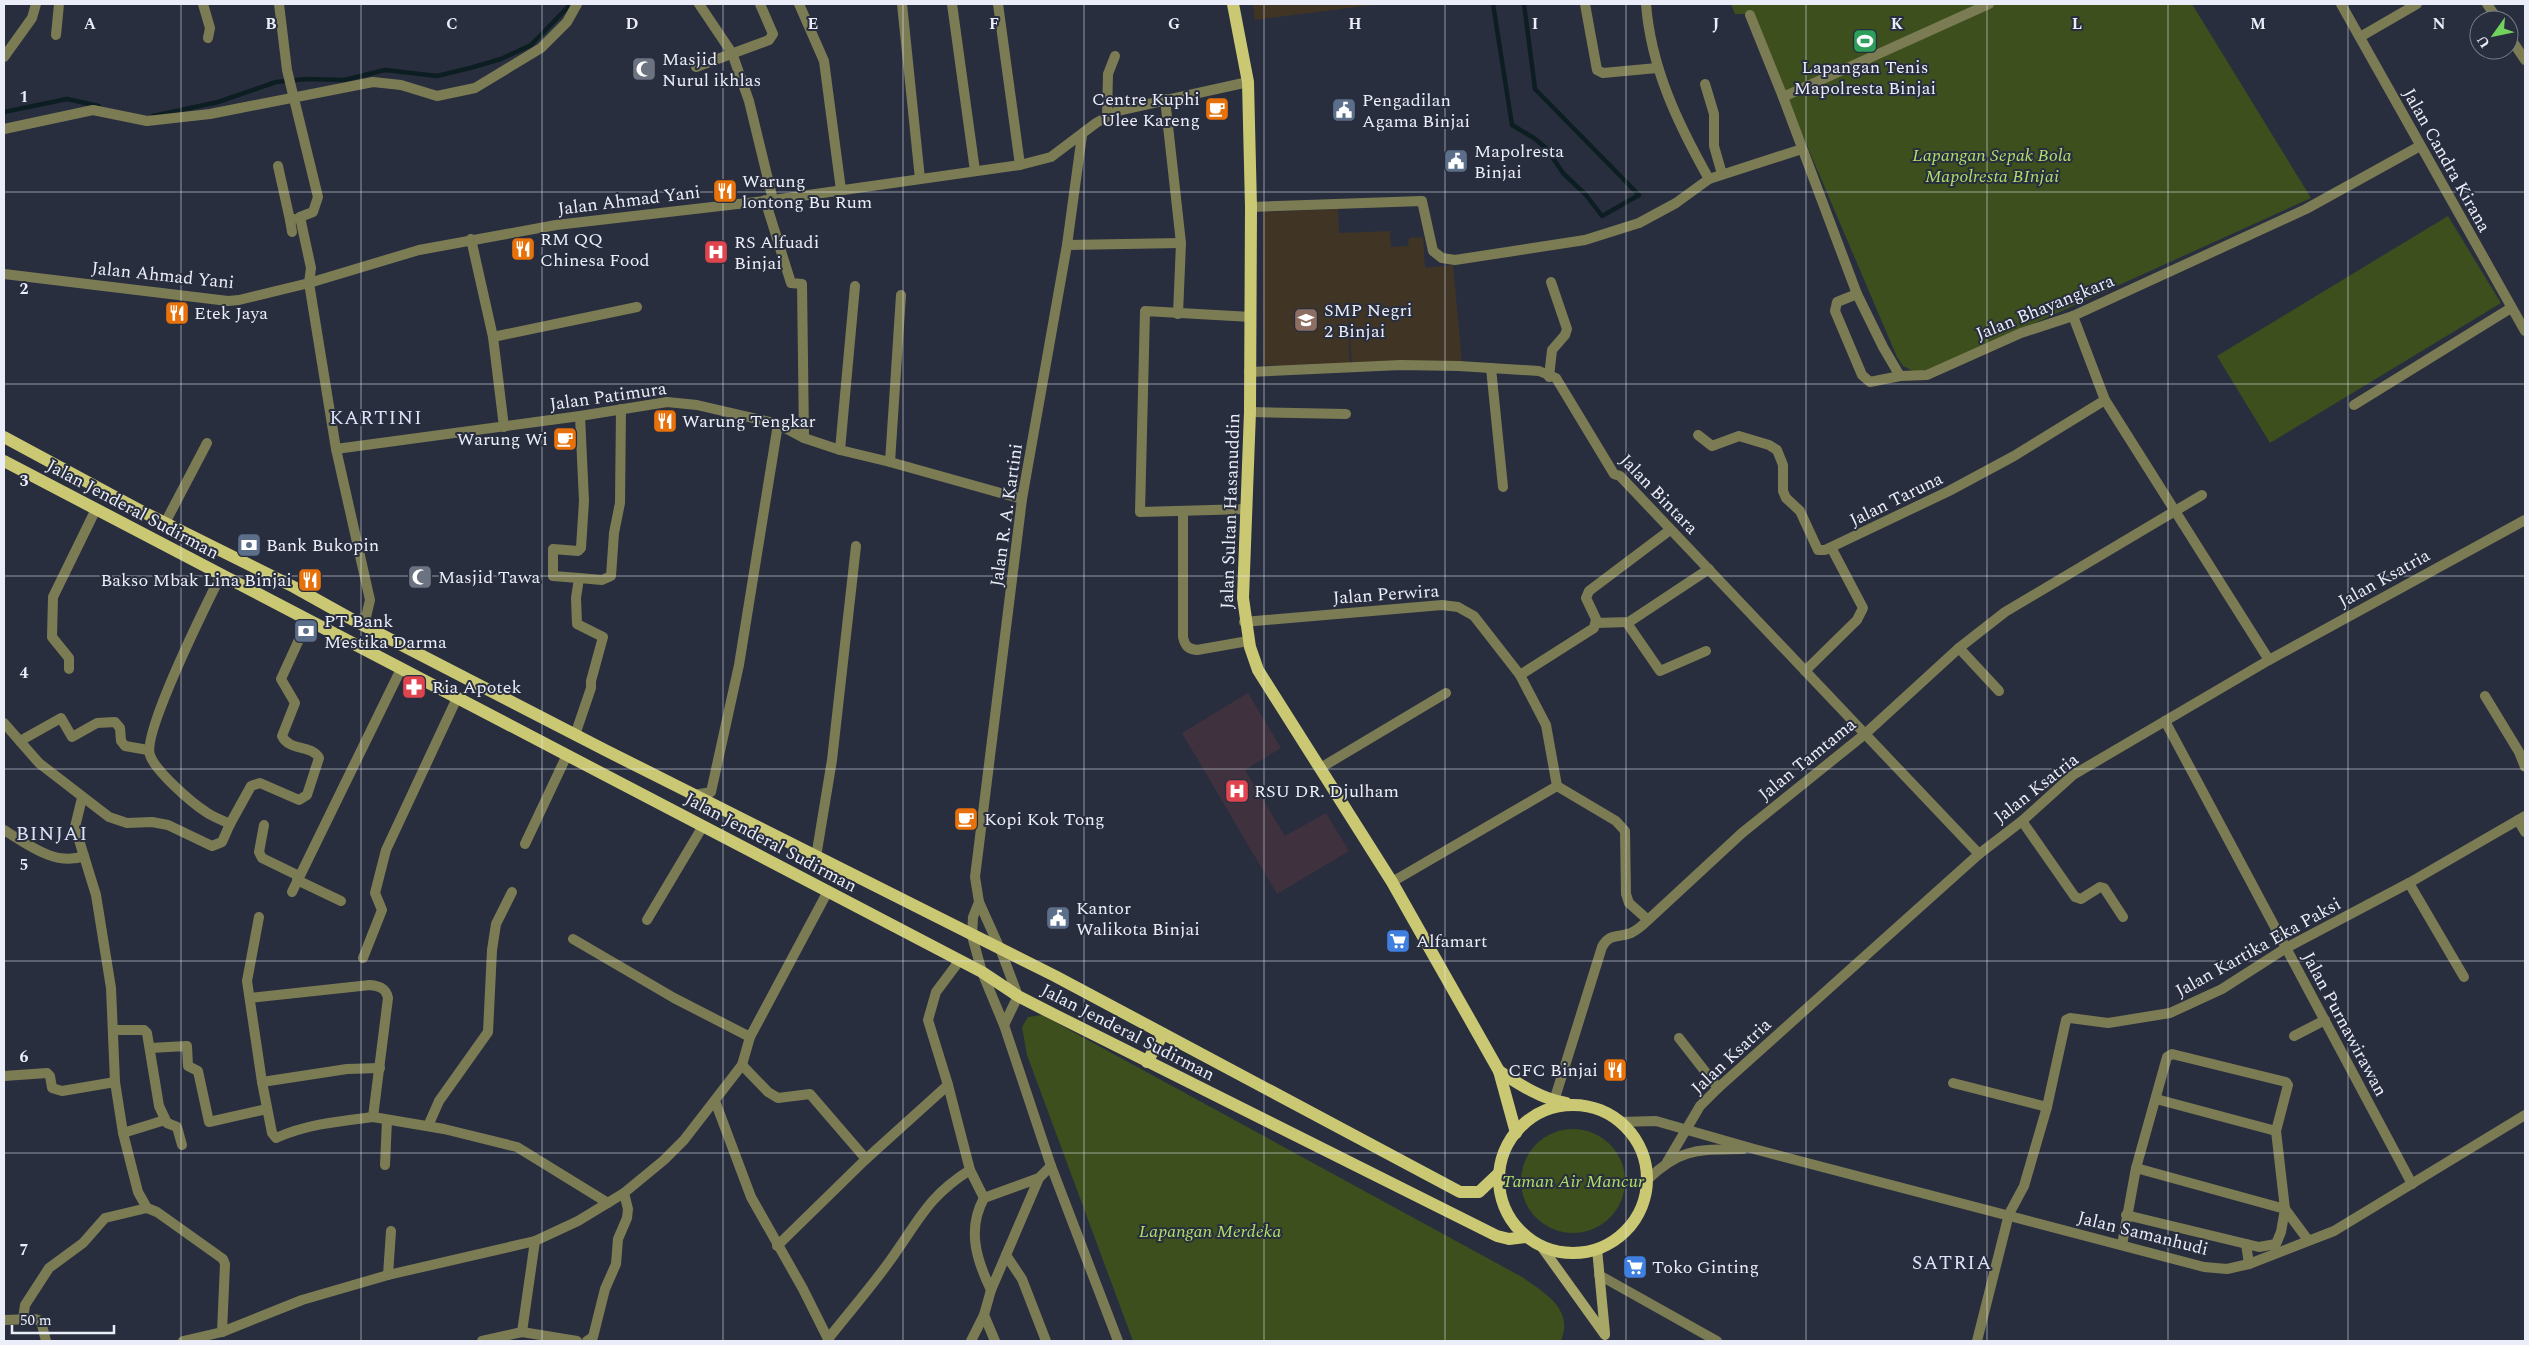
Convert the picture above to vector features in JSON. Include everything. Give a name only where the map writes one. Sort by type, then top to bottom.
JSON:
[{"type":"main road","name":"Jalan Sultan Hasanuddin","points":[[1233,4],[1248,82],[1251,206],[1250,412],[1244,622],[1248,640],[1258,670],[1322,767],[1392,882],[1499,1071],[1516,1133]]},
{"type":"main road","name":"Jalan Jenderal Sudirman","points":[[7,438],[143,512],[294,587],[355,621],[575,735],[1163,1034],[1460,1192],[1479,1192],[1499,1173]]},
{"type":"main road","points":[[7,438],[23,471]]},
{"type":"main road","name":"Jalan Jenderal Sudirman","points":[[4,462],[960,960],[1018,996],[1147,1062],[1497,1236],[1509,1239],[1526,1238]]},
{"type":"main road","points":[[134,529],[143,512]]},
{"type":"main road","points":[[284,608],[294,587]]},
{"type":"main road","points":[[597,771],[605,750]]},
{"type":"main road","points":[[1147,1062],[1163,1034]]},
{"type":"main road","name":"Jalan Sultan Hasanuddin","points":[[1499,1071],[1521,1086],[1554,1101],[1580,1106]]},
{"type":"main road","points":[[1580,1106],[1601,1111],[1619,1122],[1637,1142],[1643,1154],[1648,1179],[1644,1199],[1632,1223],[1613,1242],[1597,1249],[1569,1253],[1541,1246],[1526,1238],[1514,1223],[1503,1202],[1499,1173],[1507,1146],[1526,1122],[1551,1108],[1580,1106]]},
{"type":"main road","points":[[1541,1246],[1606,1338]]},
{"type":"main road","points":[[1597,1249],[1606,1338]]},
{"type":"street","points":[[4,57],[32,18],[36,4]]},
{"type":"street","points":[[56,35],[60,4]]},
{"type":"street","points":[[203,4],[210,28],[208,38]]},
{"type":"street","points":[[279,4],[287,70],[318,197],[313,212],[295,218]]},
{"type":"street","points":[[4,129],[94,110],[147,121],[210,114],[292,92],[374,82],[401,85],[437,96],[475,88],[541,48],[567,22],[577,4]]},
{"type":"street","points":[[700,4],[732,53],[749,101],[769,200],[791,283],[802,284],[804,438]]},
{"type":"street","points":[[696,67],[762,43],[772,37],[773,34],[760,4]]},
{"type":"street","points":[[799,4],[824,61],[841,190]]},
{"type":"street","points":[[902,4],[920,178]]},
{"type":"street","points":[[952,4],[975,171]]},
{"type":"street","points":[[998,4],[1020,165]]},
{"type":"street","points":[[1584,4],[1597,70],[1603,73],[1658,68]]},
{"type":"street","points":[[1646,4],[1648,28],[1658,68],[1678,124],[1709,179]]},
{"type":"street","points":[[1783,97],[1989,4]]},
{"type":"street","name":"Jalan Candra Kirana","points":[[2341,4],[2525,331]]},
{"type":"street","points":[[2360,37],[2417,4]]},
{"type":"street","points":[[1750,15],[1857,294],[1883,347],[1900,376]]},
{"type":"street","points":[[1107,115],[1108,74],[1115,56]]},
{"type":"street","name":"Jalan Ahmad Yani","points":[[4,274],[228,301],[260,296],[309,283],[419,250],[556,224],[769,200],[1020,165],[1051,157],[1107,115],[1165,99],[1248,82]]},
{"type":"street","points":[[1706,84],[1714,114],[1714,146],[1722,174]]},
{"type":"street","points":[[1165,99],[1182,243],[1178,314]]},
{"type":"street","name":"Jalan R. A. Kartini","points":[[1018,996],[1002,951],[979,902],[975,877],[1022,499],[1067,244],[1082,135]]},
{"type":"street","name":"Jalan Bhayangkara","points":[[1857,294],[1838,302],[1835,311],[1862,375],[1870,382],[1909,374],[1920,377],[2021,333],[2072,316],[2306,209],[2420,146]]},
{"type":"street","points":[[1251,206],[1422,201],[1433,251],[1442,258],[1456,260],[1585,240],[1639,223],[1676,203],[1709,179],[1802,149]]},
{"type":"street","points":[[278,166],[312,268],[309,283],[336,449],[370,600],[366,617],[355,621]]},
{"type":"street","points":[[292,232],[295,218]]},
{"type":"street","points":[[472,239],[493,337],[504,427]]},
{"type":"street","points":[[1067,244],[1182,243]]},
{"type":"street","points":[[1549,377],[1551,353],[1565,335],[1567,329],[1551,282]]},
{"type":"street","points":[[840,450],[855,286]]},
{"type":"street","points":[[890,462],[901,295]]},
{"type":"street","points":[[493,337],[637,307]]},
{"type":"street","points":[[2354,405],[2511,308]]},
{"type":"street","points":[[1247,509],[1140,512],[1145,311],[1251,317]]},
{"type":"street","points":[[2072,316],[2105,400],[2269,660]]},
{"type":"street","name":"Jalan Bintara","points":[[1249,372],[1401,365],[1539,371],[1549,377],[1556,378],[1614,474],[1620,476],[1979,854]]},
{"type":"street","points":[[1491,368],[1503,487]]},
{"type":"street","name":"Jalan Taruna","points":[[1832,548],[2014,456],[2105,400]]},
{"type":"street","name":"Jalan Patimura","points":[[336,449],[504,427],[667,402],[697,406],[778,424],[804,438],[840,450],[1022,499]]},
{"type":"street","points":[[580,416],[584,501],[581,548],[578,551],[553,549],[553,576],[602,580],[610,576],[614,533],[620,503],[621,409]]},
{"type":"street","points":[[1250,412],[1346,414]]},
{"type":"street","points":[[694,796],[711,792],[739,665],[778,424]]},
{"type":"street","points":[[1698,435],[1712,446],[1735,436],[1764,443],[1777,450],[1781,458],[1783,491],[1786,498],[1800,510],[1818,550],[1832,548],[1863,608],[1857,620],[1805,671]]},
{"type":"street","points":[[165,523],[207,443]]},
{"type":"street","name":"Jalan Tamtama","points":[[1554,1101],[1604,942],[1610,937],[1634,932],[1742,833],[1865,734],[1959,648],[2005,612],[2202,495]]},
{"type":"street","points":[[69,669],[69,658],[52,637],[53,597],[96,509]]},
{"type":"street","points":[[1183,511],[1182,636],[1184,644],[1189,649],[1197,650],[1248,640]]},
{"type":"street","name":"Jalan Ksatria","points":[[1667,1162],[1685,1128],[1700,1106],[1718,1088],[1979,854],[2022,821],[2073,775],[2269,660],[2525,520]]},
{"type":"street","points":[[1596,623],[1586,598],[1589,591],[1670,530]]},
{"type":"street","points":[[816,857],[832,760],[856,546]]},
{"type":"street","points":[[1520,675],[1587,634],[1596,623],[1629,622],[1709,569]]},
{"type":"street","points":[[221,574],[187,641],[181,662],[156,720],[148,750],[155,765],[205,812],[230,824]]},
{"type":"street","points":[[575,735],[591,688],[591,681],[603,637],[577,624],[576,598],[579,578]]},
{"type":"street","name":"Jalan Perwira","points":[[1244,622],[1442,605],[1458,607],[1474,616],[1520,675],[1546,726],[1557,786]]},
{"type":"street","points":[[4,722],[39,763],[109,817],[127,823],[152,822],[168,825],[212,846],[222,842],[251,786],[260,783],[299,800],[306,795],[319,758],[316,752],[289,745],[282,736],[295,703],[281,679],[308,620]]},
{"type":"street","points":[[1629,622],[1629,626],[1660,671],[1706,651]]},
{"type":"street","points":[[1959,648],[1999,691]]},
{"type":"street","points":[[292,892],[401,669]]},
{"type":"street","points":[[1322,767],[1446,693]]},
{"type":"street","points":[[2485,696],[2519,752],[2525,766]]},
{"type":"street","points":[[363,958],[382,910],[374,893],[386,850],[457,698]]},
{"type":"street","points":[[20,741],[61,718],[72,736],[96,723],[115,722],[119,724],[121,741],[125,746],[148,750]]},
{"type":"street","name":"Jalan Purnawirawan","points":[[2165,721],[2412,1184]]},
{"type":"street","points":[[525,844],[567,755]]},
{"type":"street","points":[[1392,882],[1557,786],[1616,820],[1626,831],[1626,894],[1629,903],[1648,920]]},
{"type":"street","points":[[82,798],[75,827],[96,895],[111,988],[115,1082],[123,1132],[138,1192],[147,1208]]},
{"type":"street","points":[[2522,818],[2525,832]]},
{"type":"street","name":"Jalan Kartika Eka Paksi","points":[[1977,1341],[2009,1214],[2024,1186],[2047,1107],[2066,1020],[2070,1018],[2108,1023],[2170,1012],[2222,988],[2286,948],[2409,884],[2522,818]]},
{"type":"street","points":[[2022,821],[2075,897],[2082,899],[2102,887],[2123,918]]},
{"type":"street","points":[[264,826],[259,852],[262,858],[341,901]]},
{"type":"street","points":[[647,920],[703,826]]},
{"type":"street","points":[[4,830],[41,852],[61,859],[72,861],[84,856]]},
{"type":"street","points":[[2409,884],[2464,977]]},
{"type":"street","points":[[428,1126],[439,1101],[488,1032],[493,941],[496,924],[512,892]]},
{"type":"street","points":[[186,1341],[222,1332],[302,1300],[388,1275],[535,1241],[554,1233],[624,1193],[664,1160],[684,1140],[742,1065],[750,1037],[828,892]]},
{"type":"street","name":"Jalan R. A. Kartini","points":[[979,902],[974,917],[972,936],[982,972],[1004,1025],[1051,1166],[1118,1341]]},
{"type":"street","points":[[259,917],[247,980],[262,1082],[272,1133],[276,1138],[292,1131],[328,1123],[373,1117],[428,1126],[517,1147],[608,1203]]},
{"type":"street","points":[[573,939],[674,998],[750,1037]]},
{"type":"street","points":[[960,960],[936,992],[928,1020],[948,1085],[970,1170],[984,1198]]},
{"type":"street","points":[[250,998],[370,985],[381,987],[385,990],[388,998],[373,1117]]},
{"type":"street","points":[[1004,1025],[1018,996]]},
{"type":"street","points":[[2294,1036],[2325,1020]]},
{"type":"street","points":[[113,1030],[144,1030],[147,1033],[159,1106],[165,1120],[177,1127],[182,1145]]},
{"type":"street","points":[[1679,1038],[1718,1088]]},
{"type":"street","points":[[150,1048],[187,1046],[188,1066],[198,1071],[209,1122],[267,1109]]},
{"type":"street","points":[[2122,1245],[2126,1215],[2136,1168],[2168,1057],[2172,1054],[2284,1081],[2288,1085],[2276,1132],[2285,1209],[2281,1232],[2276,1244],[2259,1247],[2126,1215]]},
{"type":"street","points":[[742,1065],[768,1092],[778,1098],[810,1094],[866,1159]]},
{"type":"street","points":[[262,1082],[347,1069],[380,1068]]},
{"type":"street","points":[[4,1076],[47,1073],[50,1076],[52,1088],[62,1091],[115,1082]]},
{"type":"street","points":[[1953,1083],[2047,1107]]},
{"type":"street","points":[[777,1246],[866,1159],[948,1085]]},
{"type":"street","points":[[2156,1099],[2276,1132]]},
{"type":"street","points":[[714,1101],[751,1197],[803,1289],[829,1340],[894,1255],[922,1211],[951,1182],[970,1170]]},
{"type":"street","name":"Jalan Samanhudi","points":[[1619,1122],[1656,1121],[1685,1128],[1754,1149],[2009,1214],[2204,1267],[2227,1269],[2249,1264],[2334,1231],[2525,1115]]},
{"type":"street","points":[[123,1132],[165,1120]]},
{"type":"street","points":[[385,1165],[386,1120]]},
{"type":"street","name":"Jalan Samanhudi","points":[[1648,1179],[1667,1162],[1689,1152],[1754,1149]]},
{"type":"street","points":[[971,1341],[984,1315],[990,1290],[1039,1178],[1051,1166]]},
{"type":"street","points":[[2136,1168],[2285,1209],[2308,1240]]},
{"type":"street","points":[[990,1290],[980,1268],[975,1237],[975,1214],[984,1198],[1039,1178]]},
{"type":"street","points":[[587,1341],[593,1337],[606,1289],[616,1264],[618,1239],[627,1218],[624,1193]]},
{"type":"street","points":[[23,1320],[26,1305],[49,1268],[83,1243],[105,1218],[147,1208],[158,1212],[223,1259],[226,1264],[222,1332]]},
{"type":"street","points":[[388,1275],[391,1231]]},
{"type":"street","points":[[522,1332],[535,1241]]},
{"type":"street","points":[[2246,1244],[2249,1264]]},
{"type":"street","points":[[1006,1255],[1022,1279],[1046,1341]]},
{"type":"street","points":[[1599,1275],[1717,1341]]},
{"type":"street","points":[[984,1315],[995,1341]]},
{"type":"street","points":[[4,1320],[41,1321],[46,1341]]},
{"type":"street","points":[[482,1341],[497,1340],[522,1332],[555,1340],[576,1341]]},
{"type":"shaded area","points":[[1253,4],[1380,4],[1255,20]]},
{"type":"shaded area","name":"SMP Negri 2 Binjai","points":[[1338,209],[1339,233],[1390,231],[1391,247],[1408,246],[1409,238],[1423,237],[1425,268],[1453,265],[1462,363],[1352,364],[1347,289],[1350,369],[1263,365],[1263,212]]},
{"type":"shaded area","name":"RSU DR. Djulham","points":[[1248,693],[1281,748],[1245,770],[1285,836],[1326,813],[1349,851],[1277,894],[1182,733]]},
{"type":"green space","name":"Lapangan Sepak Bola Mapolresta BInjai","points":[[1731,4],[2192,4],[2311,198],[1921,375],[1903,366],[1897,357],[1751,14],[1735,14]]},
{"type":"green space","points":[[2448,216],[2501,303],[2270,443],[2217,356]]},
{"type":"green space","name":"Lapangan Merdeka","points":[[1042,1015],[1522,1277],[1548,1296],[1560,1311],[1564,1320],[1561,1341],[1133,1341],[1027,1055],[1022,1027],[1028,1017]]},
{"type":"green space","name":"Taman Air Mancur","points":[[1573,1129],[1593,1133],[1610,1144],[1621,1161],[1625,1181],[1621,1201],[1610,1218],[1593,1229],[1573,1233],[1553,1229],[1536,1218],[1525,1201],[1521,1181],[1525,1161],[1536,1144],[1553,1133]]},
{"type":"waterway","points":[[153,116],[218,102],[276,82],[307,79],[344,80],[385,70],[437,76],[470,68],[501,59],[531,45],[568,7],[568,4]]},
{"type":"waterway","points":[[1493,4],[1512,125],[1534,138],[1547,149],[1563,173],[1586,195],[1602,216],[1639,195],[1535,89],[1524,4]]},
{"type":"waterway","points":[[4,112],[67,99],[99,106]]},
{"type":"place","name":"Lapangan Tenis Mapolresta Binjai","points":[[1865,41]]},
{"type":"place","name":"Masjid Nurul ikhlas","points":[[644,69]]},
{"type":"place","name":"Centre Kuphi Ulee Kareng","points":[[1217,109]]},
{"type":"place","name":"Pengadilan Agama Binjai","points":[[1344,110]]},
{"type":"place","name":"Mapolresta Binjai","points":[[1456,161]]},
{"type":"place","name":"Warung lontong Bu Rum","points":[[725,191]]},
{"type":"place","name":"RM QQ Chinesa Food","points":[[523,249]]},
{"type":"place","name":"RS Alfuadi Binjai","points":[[716,252]]},
{"type":"place","name":"Etek Jaya","points":[[177,313]]},
{"type":"place","name":"SMP Negri 2 Binjai","points":[[1306,320]]},
{"type":"place","name":"Warung Tengkar","points":[[665,421]]},
{"type":"place","name":"Warung Wi","points":[[565,439]]},
{"type":"place","name":"Bank Bukopin","points":[[249,545]]},
{"type":"place","name":"Masjid Tawa","points":[[420,577]]},
{"type":"place","name":"Bakso Mbak Lina Binjai","points":[[310,580]]},
{"type":"place","name":"PT Bank Mestika Darma","points":[[306,631]]},
{"type":"place","name":"Ria Apotek","points":[[414,687]]},
{"type":"place","name":"RSU DR. Djulham","points":[[1237,791]]},
{"type":"place","name":"Kopi Kok Tong","points":[[966,819]]},
{"type":"place","name":"Kantor Walikota Binjai","points":[[1058,918]]},
{"type":"place","name":"Alfamart","points":[[1398,941]]},
{"type":"place","name":"CFC Binjai","points":[[1615,1070]]},
{"type":"place","name":"Toko Ginting","points":[[1635,1267]]},
{"type":"district","name":"KARTINI","points":[[376,417]]},
{"type":"district","name":"BINJAI","points":[[52,833]]},
{"type":"district","name":"SATRIA","points":[[1952,1262]]}]
